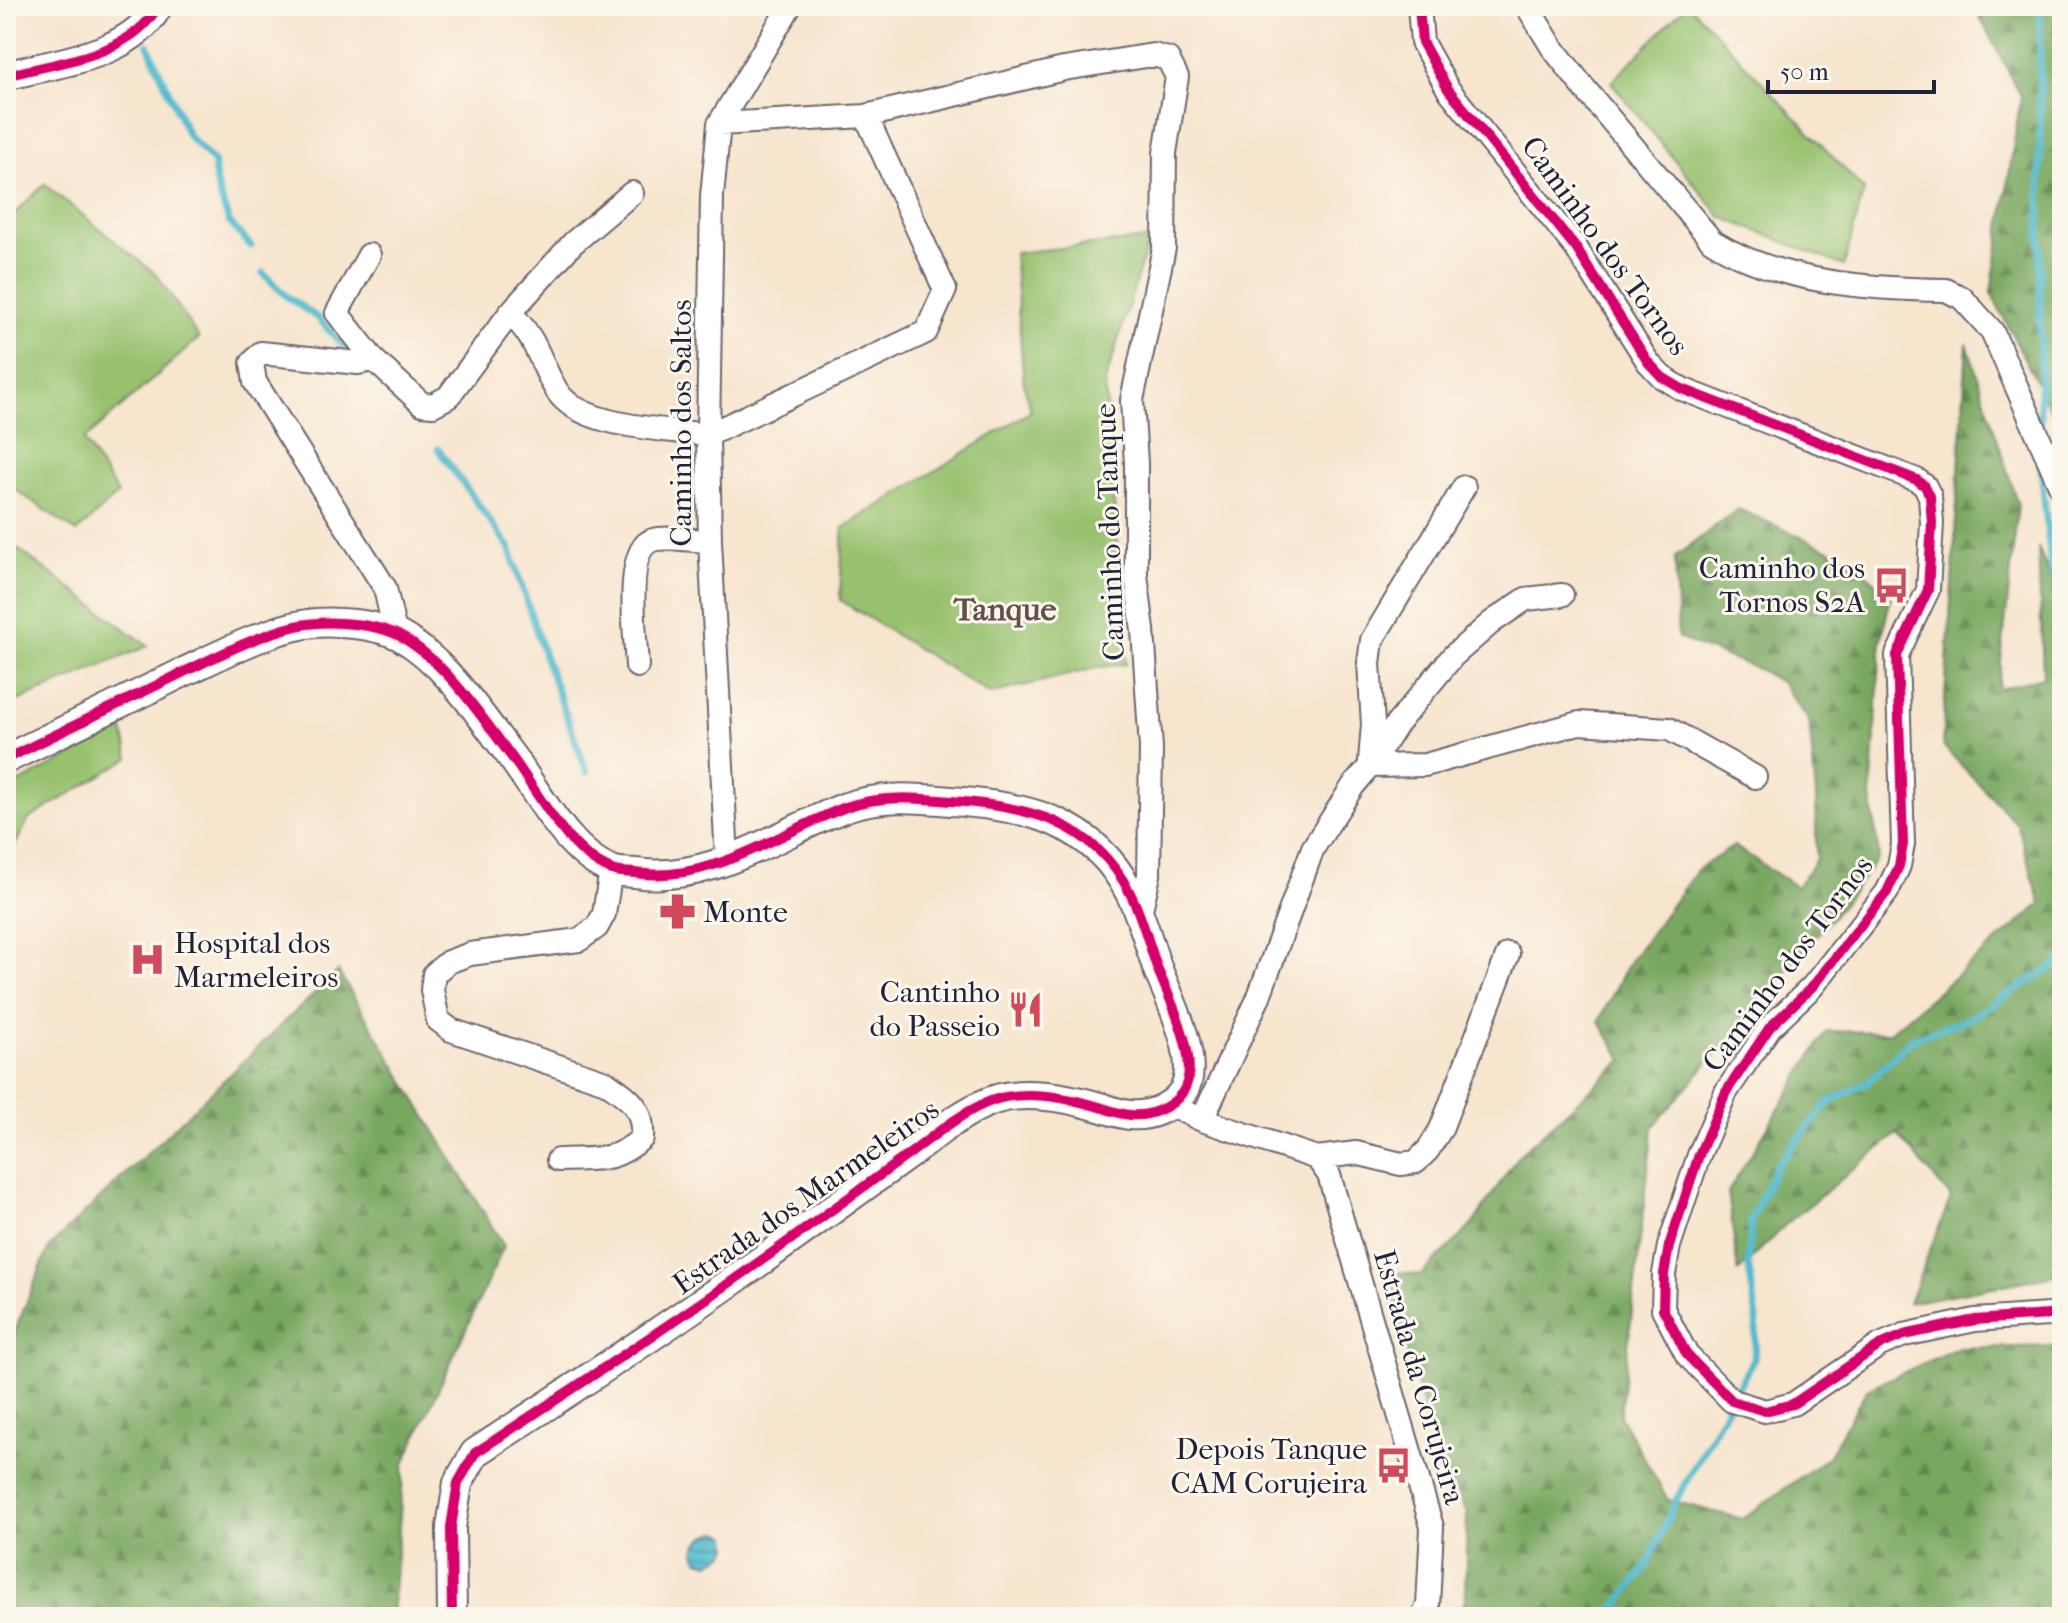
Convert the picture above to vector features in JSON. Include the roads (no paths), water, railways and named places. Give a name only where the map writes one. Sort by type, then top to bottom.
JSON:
[{"type":"main road","points":[[6,76],[88,56],[120,43],[153,15],[158,6]]},
{"type":"main road","points":[[6,759],[210,660],[272,634],[307,624],[354,624],[395,633],[425,654],[454,684],[511,757],[563,831],[585,852],[611,870],[676,876],[727,860],[850,806],[872,801],[896,798],[975,802],[1035,812],[1060,821],[1090,841],[1130,892],[1190,1062],[1190,1075],[1184,1091],[1170,1105]]},
{"type":"main road","name":"Estrada dos Marmeleiros","points":[[452,1617],[451,1527],[458,1483],[475,1453],[749,1270],[955,1121],[995,1099],[1037,1095],[1130,1115],[1152,1114],[1170,1105]]},
{"type":"street","name":"Caminho dos Saltos","points":[[727,860],[710,541],[708,435],[712,196],[719,124],[790,6]]},
{"type":"street","name":"Caminho dos Tornos","points":[[1419,6],[1422,42],[1448,89],[1576,248],[1648,362],[1662,377],[1682,389],[1917,480],[1925,486],[1930,496],[1932,523],[1928,590],[1897,655],[1903,844],[1899,866],[1887,892],[1812,987],[1770,1027],[1726,1092],[1704,1143],[1669,1246],[1663,1309],[1687,1355],[1732,1401],[1765,1411],[1793,1404],[1880,1345],[1904,1335],[1975,1320],[2062,1314]]},
{"type":"street","points":[[1527,6],[1552,47],[1580,83],[1712,241],[1736,256],[1780,272],[1815,279],[1946,290],[1962,298],[1992,331],[2062,490]]},
{"type":"street","name":"Caminho do Tanque","points":[[866,116],[1064,69],[1153,55],[1163,56],[1173,63],[1177,77],[1165,153],[1164,248],[1132,400],[1136,463],[1136,575],[1151,748],[1149,875],[1139,918]]},
{"type":"street","points":[[510,313],[533,339],[559,395],[584,413],[620,423],[708,435],[926,332],[945,290],[866,116],[719,124]]},
{"type":"street","points":[[369,255],[337,313],[374,360],[422,404],[433,405],[448,397],[510,313],[573,243],[632,193]]},
{"type":"street","points":[[374,360],[358,363],[261,353],[252,363],[255,382],[385,588],[395,633]]},
{"type":"street","points":[[1370,766],[1373,724],[1369,650],[1372,640],[1464,487]]},
{"type":"street","points":[[637,666],[634,595],[636,561],[643,545],[654,539],[710,541]]},
{"type":"street","points":[[1202,1120],[1258,999],[1313,848],[1353,786],[1396,725],[1453,656],[1492,622],[1526,599],[1562,595]]},
{"type":"street","points":[[1370,766],[1425,765],[1579,723],[1669,729],[1755,777]]},
{"type":"street","points":[[558,1160],[612,1157],[647,1140],[637,1108],[627,1096],[606,1082],[451,1030],[438,1020],[432,990],[434,974],[448,962],[470,954],[579,940],[597,927],[604,914],[611,870]]},
{"type":"street","points":[[1170,1105],[1202,1120],[1317,1158],[1356,1153],[1401,1164],[1416,1162],[1441,1129],[1508,954]]},
{"type":"street","name":"Estrada da Corujeira","points":[[1317,1158],[1329,1175],[1432,1527],[1428,1606],[1422,1617]]},
{"type":"water","points":[[719,1532],[728,1536],[729,1548],[724,1555],[709,1563],[698,1560],[695,1552],[700,1540]]},
{"type":"waterway","points":[[2040,6],[2040,420]]},
{"type":"waterway","points":[[148,45],[188,135],[214,163],[216,184],[229,222],[251,246]]},
{"type":"waterway","points":[[263,273],[286,296],[318,318],[345,348]]},
{"type":"waterway","points":[[438,449],[509,547],[587,772]]},
{"type":"waterway","points":[[2040,460],[2051,566],[2062,599]]},
{"type":"waterway","points":[[1608,1617],[1647,1566],[1675,1502],[1754,1358],[1757,1319],[1748,1263],[1751,1220],[1776,1166],[1829,1102],[1868,1082],[1912,1039],[1972,1017],[2062,961]]},
{"type":"place","name":"Caminho dos Tornos S2A","points":[[1891,585]]},
{"type":"place","name":"Monte","points":[[677,912]]},
{"type":"place","name":"Hospital dos Marmeleiros","points":[[148,960]]},
{"type":"place","name":"Cantinho do Passeio","points":[[1026,1009]]},
{"type":"place","name":"Depois Tanque CAM Corujeira","points":[[1393,1466]]},
{"type":"district","name":"Tanque","points":[[1005,609]]}]
